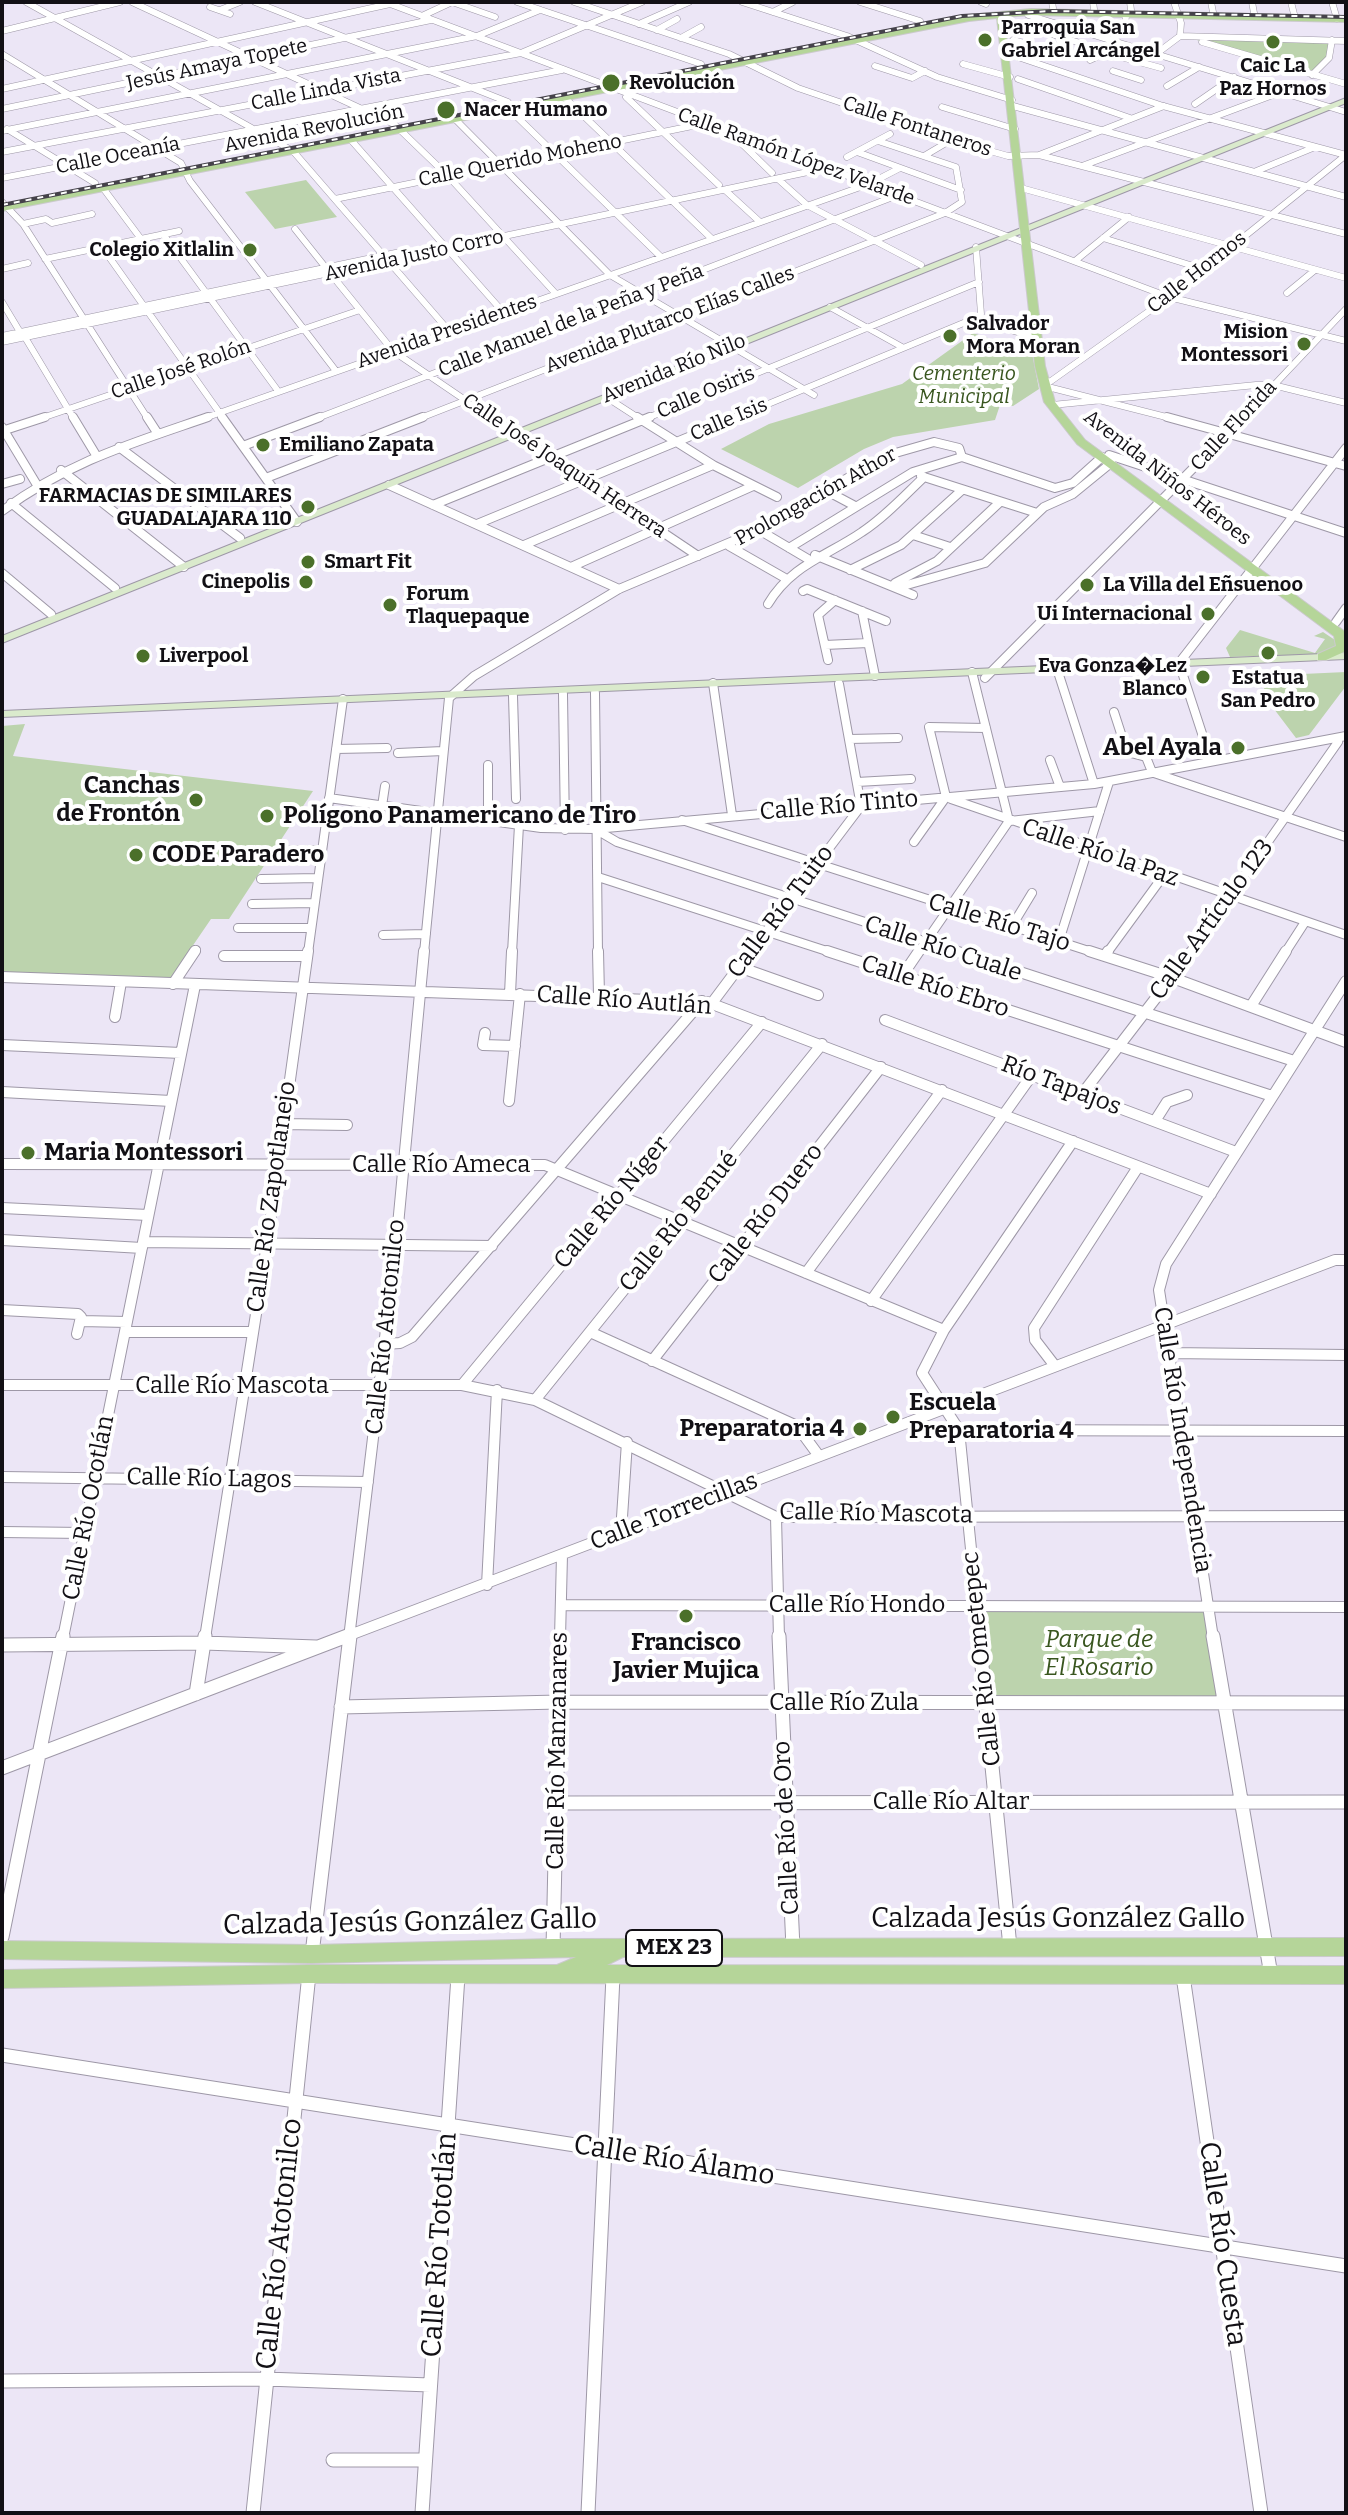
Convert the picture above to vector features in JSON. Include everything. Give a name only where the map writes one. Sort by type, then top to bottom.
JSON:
[{"type":"main road","points":[[985,6],[1001,19],[1013,20],[1030,12],[1020,2]]},
{"type":"main road","name":"Avenida Revolución","points":[[1030,12],[1052,5],[1129,9]]},
{"type":"main road","name":"Avenida Revolución","points":[[4,205],[509,105],[613,90],[985,6]]},
{"type":"main road","name":"Avenida Revolución","points":[[851,38],[985,6],[1030,12],[1176,9],[1341,17]]},
{"type":"main road","name":"Avenida Revolución","points":[[1176,9],[1253,7],[1341,17]]},
{"type":"main road","name":"Avenida Niños Héroes","points":[[1001,19],[1014,78]]},
{"type":"main road","name":"Avenida Niños Héroes","points":[[1013,20],[1015,129],[1021,156]]},
{"type":"main road","name":"Avenida Revolución","points":[[288,149],[455,119],[701,64],[741,60]]},
{"type":"main road","name":"Avenida Río Nilo","points":[[2,634],[181,565],[240,538],[389,485],[921,265],[1346,98]]},
{"type":"main road","name":"Avenida Niños Héroes","points":[[1015,105],[1047,384]]},
{"type":"main road","name":"Avenida Río Nilo","points":[[2,640],[85,603],[830,307],[1003,234]]},
{"type":"main road","name":"Avenida Niños Héroes","points":[[1031,245],[1037,338],[1047,384],[1057,405],[1107,459],[1342,631]]},
{"type":"main road","points":[[1322,657],[1343,648],[1342,631]]},
{"type":"main road","points":[[450,696],[595,693],[875,676],[1059,675],[1346,656]]},
{"type":"main road","points":[[2,714],[714,686],[839,684],[1180,666],[1346,664]]},
{"type":"main road","name":"Calzada Jesús González Gallo","points":[[2,1979],[553,1948],[1346,1947]]},
{"type":"main road","points":[[552,1974],[628,1949]]},
{"type":"main road","name":"Calzada Jesús González Gallo","points":[[2,1950],[311,1964],[458,1976],[1346,1975]]},
{"type":"street","points":[[29,4],[44,2]]},
{"type":"street","points":[[2,31],[120,2]]},
{"type":"street","points":[[132,2],[397,127],[448,176],[556,294]]},
{"type":"street","points":[[220,10],[240,2]]},
{"type":"street","points":[[255,2],[431,70],[509,105],[661,257]]},
{"type":"street","points":[[422,16],[452,2],[495,17]]},
{"type":"street","points":[[517,2],[701,64]]},
{"type":"street","name":"Calle Fontaneros","points":[[574,2],[741,60],[798,88],[951,140],[1021,156],[1039,155],[1346,234]]},
{"type":"street","points":[[630,2],[640,3]]},
{"type":"street","points":[[639,24],[689,2]]},
{"type":"street","points":[[742,2],[851,38],[925,71],[1015,105],[1346,197]]},
{"type":"street","points":[[773,12],[793,2]]},
{"type":"street","points":[[860,2],[920,21]]},
{"type":"street","points":[[1291,2],[1294,14]]},
{"type":"street","points":[[1332,2],[1341,17]]},
{"type":"street","points":[[2,89],[391,3]]},
{"type":"street","name":"Calle Ramón López Velarde","points":[[391,3],[625,95],[1169,297],[1346,341]]},
{"type":"street","name":"Calle Linda Vista","points":[[2,152],[521,53],[640,3]]},
{"type":"street","points":[[29,4],[288,149],[449,331]]},
{"type":"street","points":[[210,7],[230,14]]},
{"type":"street","points":[[1111,40],[1125,28],[1129,9]]},
{"type":"street","points":[[1176,9],[1180,36]]},
{"type":"street","points":[[4,129],[477,36],[540,10]]},
{"type":"street","points":[[1030,12],[1179,63],[1346,112]]},
{"type":"street","points":[[657,30],[677,19]]},
{"type":"street","name":"Jesús Amaya Topete","points":[[2,109],[433,20]]},
{"type":"street","points":[[681,38],[701,27]]},
{"type":"street","points":[[1066,39],[1078,30]]},
{"type":"street","points":[[1054,35],[1077,42]]},
{"type":"street","points":[[1156,54],[1180,36],[1346,84]]},
{"type":"street","points":[[1190,38],[1346,41]]},
{"type":"street","points":[[1013,40],[1070,56]]},
{"type":"street","points":[[1312,75],[1329,58],[1332,40]]},
{"type":"street","points":[[1090,60],[1105,51],[1115,51],[1126,45]]},
{"type":"street","points":[[1038,53],[1044,47]]},
{"type":"street","points":[[1115,51],[1131,60],[1161,68]]},
{"type":"street","points":[[2,54],[158,148],[183,169],[336,371]]},
{"type":"street","points":[[1015,56],[1163,106],[1346,155]]},
{"type":"street","points":[[891,57],[875,66],[912,81],[925,71]]},
{"type":"street","points":[[1131,60],[1113,71],[1141,80]]},
{"type":"street","points":[[963,64],[1130,118]]},
{"type":"street","points":[[1167,86],[1199,67]]},
{"type":"street","name":"Calle Oceanía","points":[[2,178],[564,69]]},
{"type":"street","points":[[1195,104],[1234,77]]},
{"type":"street","points":[[1080,167],[1282,92]]},
{"type":"street","points":[[625,95],[760,222]]},
{"type":"street","points":[[565,98],[712,239]]},
{"type":"street","points":[[1039,155],[1173,102]]},
{"type":"street","points":[[942,107],[1015,129]]},
{"type":"street","points":[[455,119],[610,275],[814,395]]},
{"type":"street","name":"Calle Querido Moheno","points":[[335,199],[704,124]]},
{"type":"street","points":[[4,129],[99,185],[141,239]]},
{"type":"street","points":[[733,134],[807,205],[921,265]]},
{"type":"street","points":[[847,157],[890,134]]},
{"type":"street","points":[[351,140],[503,312]]},
{"type":"street","points":[[924,156],[951,140]]},
{"type":"street","points":[[878,141],[956,167],[962,202],[945,213]]},
{"type":"street","points":[[1254,172],[1315,147]]},
{"type":"street","points":[[109,149],[114,157]]},
{"type":"street","points":[[857,152],[961,190]]},
{"type":"street","name":"Calle Hornos","points":[[1047,384],[1169,297],[1346,155]]},
{"type":"street","name":"Avenida Justo Corro","points":[[775,176],[814,165]]},
{"type":"street","name":"Avenida Presidentes","points":[[2,511],[61,470],[96,455],[869,184],[900,168]]},
{"type":"street","name":"Avenida Justo Corro","points":[[2,342],[722,187],[825,169]]},
{"type":"street","points":[[1023,188],[1346,278]]},
{"type":"street","name":"Calle Manuel de la Peña y Peña","points":[[243,446],[898,195]]},
{"type":"street","points":[[4,205],[23,224],[158,434]]},
{"type":"street","name":"Avenida Plutarco Elías Calles","points":[[266,478],[945,213]]},
{"type":"street","points":[[23,224],[45,219],[52,223],[92,214]]},
{"type":"street","points":[[1075,261],[1129,217]]},
{"type":"street","name":"Calle José Joaquín Herrera","points":[[295,229],[393,351],[698,556]]},
{"type":"street","points":[[45,259],[179,231]]},
{"type":"street","points":[[163,234],[278,391]]},
{"type":"street","points":[[1103,238],[1203,269]]},
{"type":"street","points":[[102,247],[294,520]]},
{"type":"street","points":[[976,247],[978,317],[1037,338]]},
{"type":"street","points":[[2,269],[28,263]]},
{"type":"street","points":[[1287,293],[1315,270]]},
{"type":"street","name":"Calle Osiris","points":[[433,505],[979,282]]},
{"type":"street","points":[[2,302],[96,455]]},
{"type":"street","points":[[830,307],[902,347]]},
{"type":"street","name":"Calle Florida","points":[[981,675],[1165,500],[1346,309]]},
{"type":"street","name":"Calle José Rolón","points":[[3,429],[360,310]]},
{"type":"street","name":"Calle Isis","points":[[477,524],[978,317]]},
{"type":"street","name":"Avenida Justo Corro","points":[[2,336],[23,336]]},
{"type":"street","points":[[1047,384],[1346,466]]},
{"type":"street","points":[[1057,405],[1273,385],[1346,403]]},
{"type":"street","points":[[606,397],[713,465],[777,497]]},
{"type":"street","points":[[3,429],[37,485]]},
{"type":"street","name":"Prolongación Athor","points":[[450,696],[474,676],[619,589],[729,546],[885,456],[914,445],[948,443],[959,448],[962,457],[1041,486],[1060,488],[1073,483],[1083,486]]},
{"type":"street","points":[[119,447],[240,538]]},
{"type":"street","points":[[1211,761],[1180,666],[1346,448]]},
{"type":"street","points":[[789,548],[913,472],[962,457]]},
{"type":"street","points":[[892,587],[985,563],[1037,513],[1083,486],[1107,459]]},
{"type":"street","points":[[1073,483],[1107,459],[1185,479],[1346,533]]},
{"type":"street","points":[[524,545],[713,465]]},
{"type":"street","points":[[61,470],[181,565]]},
{"type":"street","points":[[913,472],[1037,513]]},
{"type":"street","points":[[768,604],[785,578],[811,557],[866,530],[924,477]]},
{"type":"street","points":[[2,484],[20,479]]},
{"type":"street","points":[[389,485],[619,589]]},
{"type":"street","points":[[571,567],[753,486]]},
{"type":"street","points":[[825,490],[855,506]]},
{"type":"street","points":[[850,570],[890,552],[962,490]]},
{"type":"street","points":[[892,587],[924,569],[1000,502]]},
{"type":"street","points":[[11,503],[115,588]]},
{"type":"street","points":[[759,530],[789,548],[913,595]]},
{"type":"street","points":[[913,535],[950,547]]},
{"type":"street","points":[[729,546],[785,578]]},
{"type":"street","points":[[2,573],[51,614]]},
{"type":"street","points":[[803,591],[806,588],[886,621]]},
{"type":"street","points":[[828,660],[818,615],[835,600]]},
{"type":"street","points":[[1342,631],[1346,608]]},
{"type":"street","points":[[862,611],[875,676]]},
{"type":"street","points":[[825,645],[868,643]]},
{"type":"street","points":[[902,976],[1009,821],[986,728],[981,675]]},
{"type":"street","points":[[1059,675],[1094,784]]},
{"type":"street","points":[[839,684],[861,806]]},
{"type":"street","points":[[714,686],[732,815]]},
{"type":"street","points":[[595,693],[599,995]]},
{"type":"street","points":[[563,694],[565,830]]},
{"type":"street","name":"Calle Río Atotonilco","points":[[253,2513],[294,2101],[396,1246],[450,696]]},
{"type":"street","points":[[513,696],[516,799]]},
{"type":"street","name":"Calle Río Zapotlanejo","points":[[196,1694],[267,1244],[343,701]]},
{"type":"street","points":[[1114,712],[1127,752],[1147,758],[1152,772],[1346,837]]},
{"type":"street","points":[[914,842],[946,797],[929,727],[986,728]]},
{"type":"street","points":[[849,739],[898,738]]},
{"type":"street","name":"Calle Río Tinto","points":[[329,798],[519,825],[565,830],[595,829],[1094,784],[1340,740]]},
{"type":"street","name":"Calle Artículo 123","points":[[1082,1094],[1173,978],[1340,740]]},
{"type":"street","points":[[336,749],[387,748]]},
{"type":"street","points":[[398,753],[443,751]]},
{"type":"street","points":[[1050,760],[1060,787]]},
{"type":"street","points":[[488,765],[488,820]]},
{"type":"street","points":[[857,782],[911,779]]},
{"type":"street","points":[[1059,941],[1109,782]]},
{"type":"street","points":[[382,806],[385,786]]},
{"type":"street","name":"Calle Río la Paz","points":[[946,797],[1088,849],[1346,935]]},
{"type":"street","name":"Calle Río Tuito","points":[[384,1344],[400,1343],[412,1337],[557,1169],[739,967],[861,806]]},
{"type":"street","points":[[1009,821],[1100,811]]},
{"type":"street","name":"Calle Río Tajo","points":[[682,820],[816,866],[1173,978],[1346,1042]]},
{"type":"street","points":[[509,1101],[515,1046],[519,825]]},
{"type":"street","name":"Calle Río Cuale","points":[[595,829],[617,842],[1294,1061]]},
{"type":"street","points":[[278,851],[322,850]]},
{"type":"street","points":[[1105,956],[1164,875]]},
{"type":"street","name":"Calle Río Ebro","points":[[598,877],[1272,1096]]},
{"type":"street","points":[[261,879],[318,878]]},
{"type":"street","points":[[1012,926],[1032,893]]},
{"type":"street","points":[[252,904],[314,903]]},
{"type":"street","points":[[1251,1006],[1305,922]]},
{"type":"street","points":[[238,928],[311,928]]},
{"type":"street","points":[[383,935],[426,934]]},
{"type":"street","points":[[173,984],[196,950]]},
{"type":"street","points":[[224,956],[307,956]]},
{"type":"street","points":[[739,967],[818,995]]},
{"type":"street","name":"Calle Río Autlán","points":[[2,977],[599,995],[707,1002],[1211,1194]]},
{"type":"street","name":"Calle Río Independencia","points":[[1271,1975],[1192,1516],[1159,1290],[1162,1272],[1346,981]]},
{"type":"street","points":[[115,1017],[121,982]]},
{"type":"street","name":"Calle Río Ocotlán","points":[[2,1937],[195,985]]},
{"type":"street","name":"Río Tapajos","points":[[885,1020],[1236,1152]]},
{"type":"street","name":"Calle Río Níger","points":[[462,1385],[762,1022]]},
{"type":"street","points":[[485,1033],[483,1045],[515,1046]]},
{"type":"street","name":"Calle Río Benué","points":[[535,1400],[822,1044]]},
{"type":"street","points":[[2,1045],[181,1053]]},
{"type":"street","name":"Calle Río Duero","points":[[652,1361],[881,1067]]},
{"type":"street","points":[[871,1301],[1032,1075]]},
{"type":"street","points":[[806,1273],[942,1090]]},
{"type":"street","points":[[2,1092],[171,1101]]},
{"type":"street","points":[[1155,1121],[1167,1102],[1187,1095]]},
{"type":"street","points":[[283,1124],[347,1125]]},
{"type":"street","name":"Calle Río Ometepec","points":[[1010,1947],[959,1430],[922,1373],[944,1330],[1073,1141]]},
{"type":"street","name":"Calle Río Ameca","points":[[2,1164],[545,1165],[944,1330]]},
{"type":"street","points":[[1055,1366],[1035,1340],[1034,1328],[1138,1167]]},
{"type":"street","points":[[2,1208],[148,1215]]},
{"type":"street","points":[[2,1240],[142,1245],[492,1246]]},
{"type":"street","name":"Calle Torrecillas","points":[[2,1768],[350,1638],[943,1407],[1335,1260],[1346,1260]]},
{"type":"street","points":[[2,1310],[76,1314],[81,1317],[77,1334]]},
{"type":"street","points":[[81,1321],[126,1327],[252,1332]]},
{"type":"street","points":[[590,1332],[797,1426],[819,1456]]},
{"type":"street","points":[[1168,1353],[1346,1355]]},
{"type":"street","name":"Calle Río Mascota","points":[[2,1385],[462,1385],[497,1390],[535,1400],[728,1491],[776,1517],[1346,1516]]},
{"type":"street","points":[[487,1585],[497,1390]]},
{"type":"street","points":[[959,1430],[1181,1433],[1346,1431]]},
{"type":"street","points":[[621,1532],[627,1442]]},
{"type":"street","name":"Calle Río Lagos","points":[[2,1477],[368,1482]]},
{"type":"street","name":"Calle Río de Oro","points":[[776,1517],[780,1703],[793,1948]]},
{"type":"street","points":[[2,1532],[84,1533]]},
{"type":"street","name":"Calle Río Manzanares","points":[[553,1948],[562,1555]]},
{"type":"street","name":"Calle Río Hondo","points":[[561,1605],[1346,1607]]},
{"type":"street","points":[[2,1645],[204,1643],[323,1648]]},
{"type":"street","name":"Calle Río Zula","points":[[341,1707],[559,1702],[1346,1703]]},
{"type":"street","name":"Calle Río Altar","points":[[557,1803],[1346,1802]]},
{"type":"street","name":"Calle Río Tototlán","points":[[422,2513],[458,1976]]},
{"type":"street","points":[[588,2513],[608,2150],[613,1976]]},
{"type":"street","name":"Calle Río Cuesta","points":[[1183,1976],[1261,2513]]},
{"type":"street","name":"Calle Río Álamo","points":[[2,2055],[1346,2266]]},
{"type":"street","points":[[2,2381],[266,2379],[430,2385]]},
{"type":"street","points":[[333,2460],[425,2460]]},
{"type":"green space","points":[[1190,38],[1330,41],[1329,57],[1312,74]]},
{"type":"green space","points":[[306,180],[337,217],[275,229],[245,192]]},
{"type":"green space","name":"Cementerio Municipal","points":[[973,333],[1032,353],[1039,389],[1013,406],[1000,405],[995,420],[893,437],[864,449],[798,488],[721,449],[769,424],[902,384]]},
{"type":"green space","points":[[1240,630],[1315,653],[1325,639],[1314,636],[1323,632],[1335,640],[1335,647],[1324,654],[1230,657],[1226,648]]},
{"type":"green space","points":[[1346,672],[1346,686],[1309,735],[1296,738],[1271,705],[1259,676]]},
{"type":"green space","name":"CODE Paradero","points":[[25,724],[13,756],[313,791],[229,919],[211,919],[170,979],[2,972],[2,726]]},
{"type":"green space","name":"Parque de El Rosario","points":[[980,1608],[1205,1608],[1221,1702],[989,1700]]},
{"type":"railway","points":[[2,205],[962,16],[1052,11],[1346,17]]},
{"type":"place","name":"Parroquia San Gabriel Arcángel","points":[[985,40]]},
{"type":"place","name":"Caic La Paz Hornos","points":[[1273,42]]},
{"type":"place","name":"Revolución","points":[[611,83]]},
{"type":"place","name":"Nacer Humano","points":[[446,110]]},
{"type":"place","name":"Colegio Xitlalin","points":[[250,250]]},
{"type":"place","name":"Salvador Mora Moran","points":[[950,336]]},
{"type":"place","name":"Mision Montessori","points":[[1304,344]]},
{"type":"place","name":"Emiliano Zapata","points":[[263,445]]},
{"type":"place","name":"FARMACIAS DE SIMILARES GUADALAJARA 110","points":[[308,507]]},
{"type":"place","name":"Smart Fit","points":[[308,562]]},
{"type":"place","name":"Cinepolis","points":[[306,582]]},
{"type":"place","name":"La Villa del Eñsuenoo","points":[[1087,585]]},
{"type":"place","name":"Forum Tlaquepaque","points":[[390,605]]},
{"type":"place","name":"Ui Internacional","points":[[1208,614]]},
{"type":"place","name":"Estatua San Pedro","points":[[1268,653]]},
{"type":"place","name":"Liverpool","points":[[143,656]]},
{"type":"place","name":"Eva Gonza�Lez Blanco","points":[[1203,677]]},
{"type":"place","name":"Abel Ayala","points":[[1238,748]]},
{"type":"place","name":"Canchas de Frontón","points":[[196,800]]},
{"type":"place","name":"Polígono Panamericano de Tiro","points":[[267,816]]},
{"type":"place","name":"CODE Paradero","points":[[136,855]]},
{"type":"place","name":"Maria Montessori","points":[[28,1153]]},
{"type":"place","name":"Escuela Preparatoria 4","points":[[893,1417]]},
{"type":"place","name":"Preparatoria 4","points":[[860,1429]]},
{"type":"place","name":"Francisco Javier Mujica","points":[[686,1616]]}]
